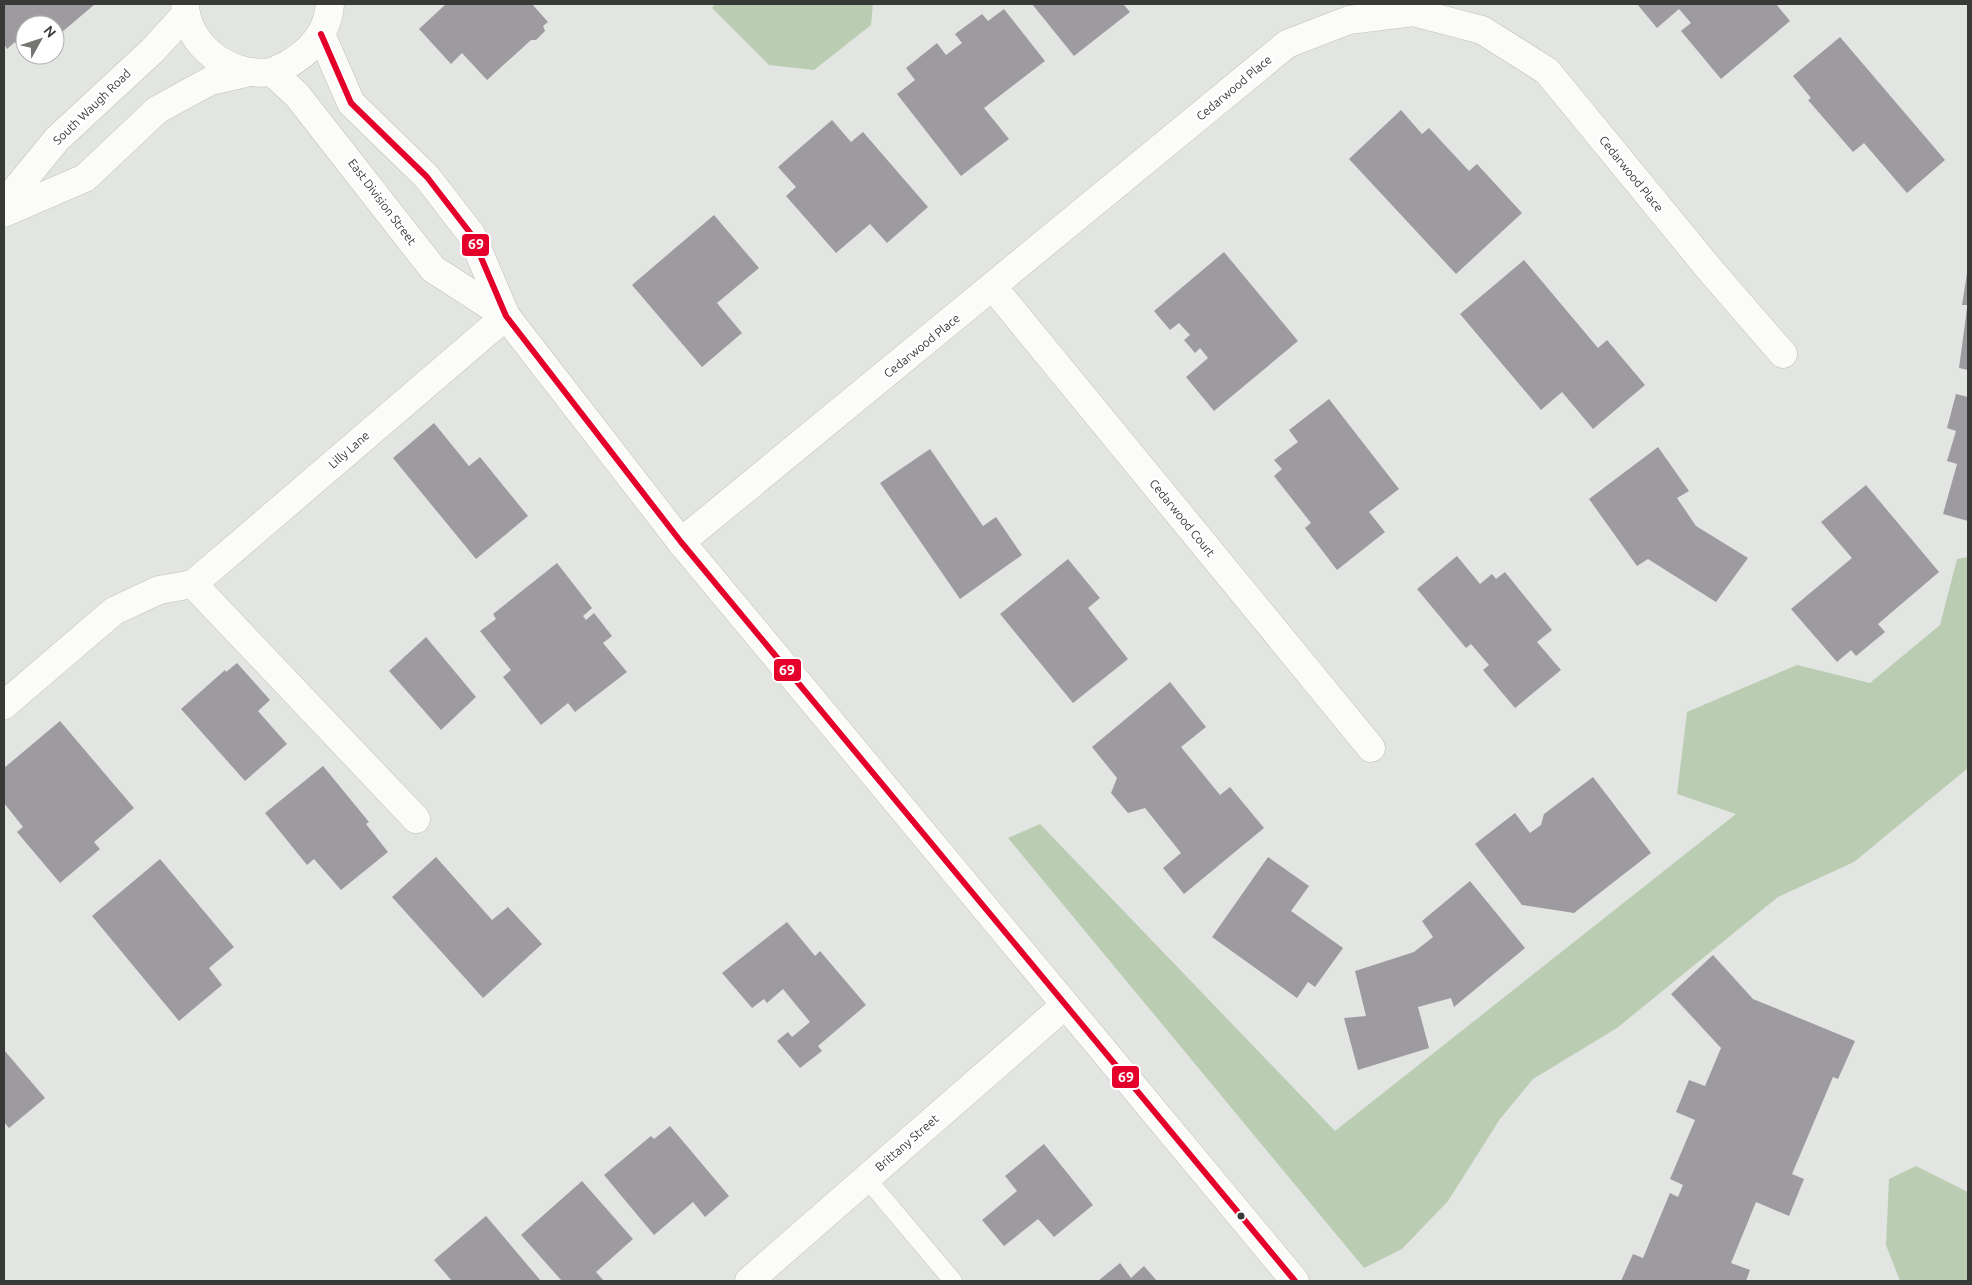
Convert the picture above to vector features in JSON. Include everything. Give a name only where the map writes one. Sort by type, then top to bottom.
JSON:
[{"type":"street","points":[[4,214],[85,178],[157,110],[210,81],[261,72],[303,56],[322,34],[330,4]]},
{"type":"street","points":[[185,9],[200,45],[222,63],[261,72]]},
{"type":"street","name":"South Waugh Road","points":[[4,204],[57,140],[152,51],[185,9]]},
{"type":"street","name":"Cedarwood Place","points":[[681,542],[1287,44],[1349,20],[1413,12],[1482,30],[1547,71],[1705,264],[1782,354]]},
{"type":"street","name":"East Division Street","points":[[322,34],[351,103],[427,177],[470,234],[506,316],[681,542],[1295,1281]]},
{"type":"street","name":"East Division Street","points":[[261,72],[297,94],[433,269],[506,316]]},
{"type":"street","name":"Cedarwood Court","points":[[993,287],[1371,748]]},
{"type":"street","name":"Lilly Lane","points":[[193,584],[506,316]]},
{"type":"street","points":[[4,705],[114,611],[159,590],[193,584],[416,820]]},
{"type":"street","name":"Brittany Street","points":[[750,1281],[1065,1005]]},
{"type":"lane","points":[[867,1179],[953,1281]]},
{"type":"green space","points":[[715,4],[873,4],[871,25],[814,70],[769,65],[712,8]]},
{"type":"green space","points":[[1968,557],[1968,768],[1854,862],[1778,897],[1617,1028],[1533,1079],[1500,1119],[1448,1201],[1402,1249],[1364,1268],[1008,838],[1040,824],[1335,1131],[1736,814],[1677,794],[1687,712],[1797,665],[1870,683],[1940,625],[1957,559]]},
{"type":"green space","points":[[1916,1166],[1968,1192],[1968,1281],[1900,1281],[1886,1245],[1889,1179]]},
{"type":"building","points":[[4,4],[95,4],[65,30],[65,15],[15,15],[15,42],[7,49],[4,44]]},
{"type":"building","points":[[446,4],[532,4],[548,22],[543,26],[545,31],[536,40],[531,40],[487,80],[462,53],[451,64],[419,29]]},
{"type":"building","points":[[1032,4],[1123,4],[1130,12],[1074,56]]},
{"type":"building","points":[[1637,4],[1776,4],[1790,21],[1721,79],[1681,31],[1691,23],[1679,9],[1657,28]]},
{"type":"building","points":[[1004,9],[1045,61],[984,108],[1009,139],[961,176],[897,94],[915,80],[906,68],[937,43],[946,55],[962,43],[955,34],[982,14],[988,21]]},
{"type":"building","points":[[1840,37],[1945,160],[1907,193],[1864,143],[1853,152],[1808,100],[1811,98],[1793,76]]},
{"type":"building","points":[[1401,110],[1422,134],[1429,128],[1469,171],[1477,164],[1522,213],[1456,274],[1349,159]]},
{"type":"building","points":[[832,120],[851,142],[863,132],[928,207],[887,243],[870,224],[836,253],[786,196],[796,187],[778,167]]},
{"type":"building","points":[[714,215],[759,268],[717,303],[742,333],[702,367],[632,285]]},
{"type":"building","points":[[1224,252],[1298,341],[1214,411],[1186,377],[1208,358],[1200,348],[1195,353],[1184,340],[1190,335],[1179,323],[1170,330],[1154,311]]},
{"type":"building","points":[[1524,260],[1598,348],[1607,340],[1645,385],[1593,429],[1562,392],[1541,410],[1460,314]]},
{"type":"building","points":[[1967,273],[1968,305],[1962,305]]},
{"type":"building","points":[[1968,308],[1968,370],[1959,368]]},
{"type":"building","points":[[1956,394],[1968,397],[1968,521],[1943,514],[1957,464],[1947,461],[1956,431],[1947,428]]},
{"type":"building","points":[[1329,399],[1399,489],[1369,512],[1385,532],[1337,570],[1305,528],[1311,523],[1274,476],[1282,469],[1274,460],[1298,442],[1289,430]]},
{"type":"building","points":[[434,423],[469,466],[480,457],[528,516],[476,559],[393,458]]},
{"type":"building","points":[[1658,447],[1689,491],[1677,498],[1696,526],[1748,558],[1716,602],[1648,559],[1637,566],[1589,499]]},
{"type":"building","points":[[930,449],[983,526],[996,517],[1022,555],[960,599],[880,483]]},
{"type":"building","points":[[1866,485],[1939,572],[1878,624],[1885,632],[1856,656],[1851,650],[1837,662],[1791,609],[1852,558],[1821,522]]},
{"type":"building","points":[[1457,556],[1480,584],[1492,574],[1496,579],[1505,572],[1552,630],[1537,642],[1561,670],[1515,708],[1483,670],[1489,665],[1471,644],[1466,648],[1417,589]]},
{"type":"building","points":[[1068,559],[1100,598],[1088,608],[1128,659],[1073,703],[1000,614]]},
{"type":"building","points":[[557,563],[592,608],[583,616],[586,620],[594,613],[612,636],[603,643],[627,672],[575,712],[568,703],[541,725],[503,677],[511,670],[480,631],[496,619],[493,614]]},
{"type":"building","points":[[426,637],[476,697],[441,730],[389,671]]},
{"type":"building","points":[[237,663],[270,700],[258,711],[287,744],[245,781],[181,709],[225,670],[226,672]]},
{"type":"building","points":[[1170,682],[1206,727],[1181,747],[1220,795],[1230,787],[1264,828],[1184,894],[1163,868],[1181,853],[1145,808],[1128,813],[1111,793],[1117,778],[1092,747]]},
{"type":"building","points":[[60,721],[134,808],[94,842],[100,849],[60,883],[17,832],[23,827],[4,803],[4,768]]},
{"type":"building","points":[[323,766],[369,822],[366,824],[388,852],[341,890],[314,859],[307,865],[265,813]]},
{"type":"building","points":[[1593,777],[1651,853],[1574,913],[1522,905],[1475,844],[1515,813],[1530,833],[1541,825],[1544,814]]},
{"type":"building","points":[[436,857],[492,920],[508,907],[542,944],[483,998],[392,897]]},
{"type":"building","points":[[1268,857],[1309,886],[1291,911],[1343,948],[1315,987],[1308,982],[1297,998],[1212,937]]},
{"type":"building","points":[[160,859],[234,947],[209,968],[222,985],[179,1021],[92,916]]},
{"type":"building","points":[[1470,881],[1525,948],[1454,1007],[1451,998],[1418,1007],[1429,1048],[1358,1070],[1344,1018],[1366,1016],[1355,971],[1414,952],[1433,937],[1422,921]]},
{"type":"building","points":[[787,922],[815,956],[820,951],[866,1005],[818,1046],[822,1051],[800,1068],[777,1041],[788,1032],[792,1037],[810,1022],[783,989],[767,1003],[764,999],[752,1008],[722,973]]},
{"type":"building","points":[[1713,955],[1753,999],[1855,1041],[1838,1079],[1833,1077],[1792,1174],[1804,1179],[1789,1216],[1756,1202],[1731,1263],[1750,1270],[1746,1281],[1621,1281],[1633,1254],[1643,1258],[1670,1193],[1678,1197],[1683,1185],[1670,1179],[1695,1120],[1676,1112],[1689,1080],[1705,1086],[1721,1048],[1671,994]]},
{"type":"building","points":[[4,1050],[45,1098],[9,1128],[4,1122]]},
{"type":"building","points":[[670,1126],[729,1196],[705,1217],[693,1202],[654,1235],[604,1175],[651,1136],[654,1139]]},
{"type":"building","points":[[1044,1144],[1093,1205],[1054,1237],[1038,1219],[1004,1246],[982,1220],[1017,1191],[1005,1176]]},
{"type":"building","points":[[582,1181],[633,1239],[596,1272],[604,1281],[562,1281],[521,1235]]},
{"type":"building","points":[[486,1216],[541,1281],[452,1281],[434,1260]]},
{"type":"building","points":[[1120,1263],[1131,1278],[1144,1266],[1157,1281],[1098,1281]]},
{"type":"transit line","name":"69","points":[[321,34],[351,103],[427,177],[471,234],[506,316],[681,542],[1295,1281]]}]
